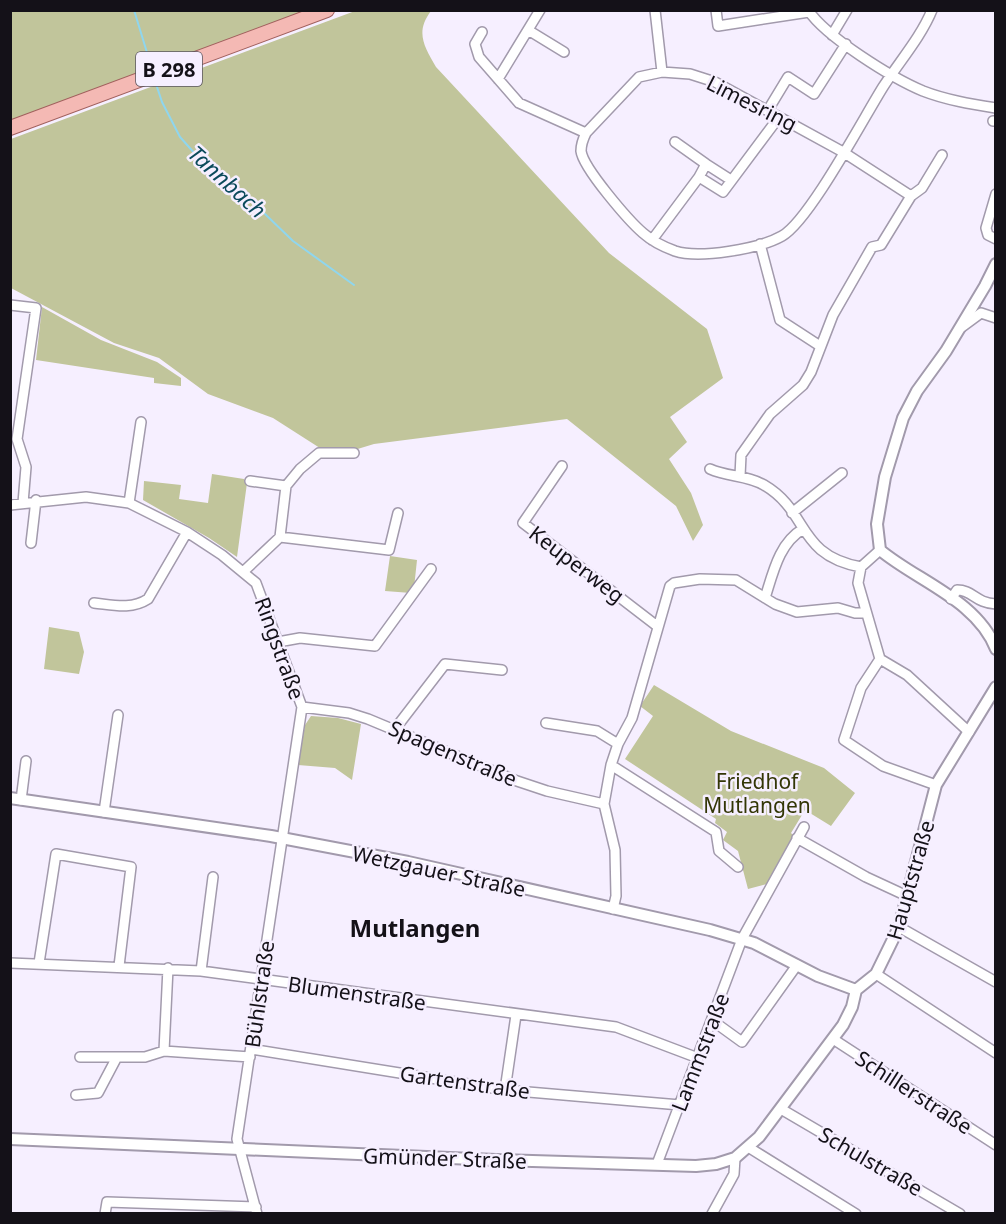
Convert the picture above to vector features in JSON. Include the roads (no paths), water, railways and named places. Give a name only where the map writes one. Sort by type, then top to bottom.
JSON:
[{"type":"main road","name":"B 298","points":[[10,128],[327,10]]},
{"type":"street","points":[[498,79],[540,10]]},
{"type":"street","points":[[655,10],[662,72]]},
{"type":"street","points":[[716,10],[718,26],[808,11],[832,35],[892,74],[956,102],[996,108]]},
{"type":"street","points":[[832,35],[847,10]]},
{"type":"street","points":[[482,32],[475,44],[479,57],[519,103],[585,133],[581,151],[585,164],[633,222],[652,240],[677,251],[701,253],[760,244],[791,230],[932,10]]},
{"type":"street","points":[[528,30],[564,52]]},
{"type":"street","points":[[768,110],[788,77],[814,94],[846,44]]},
{"type":"street","name":"Limesring","points":[[585,133],[628,85],[649,73],[662,72],[702,77],[768,110],[843,152],[911,196]]},
{"type":"street","points":[[699,177],[723,192],[780,117]]},
{"type":"street","points":[[675,142],[731,180]]},
{"type":"street","points":[[740,476],[741,455],[770,414],[803,385],[811,372],[833,315],[872,247],[881,245],[911,196],[922,188],[942,156]]},
{"type":"street","points":[[652,240],[699,177],[706,164]]},
{"type":"street","points":[[996,194],[986,228],[988,235],[996,239]]},
{"type":"street","points":[[760,244],[780,320],[820,346]]},
{"type":"street","points":[[995,645],[975,619],[951,599],[880,550],[877,524],[894,444],[917,391],[960,328],[996,264]]},
{"type":"street","points":[[10,305],[36,308],[17,439],[26,467],[23,503]]},
{"type":"street","points":[[960,328],[981,313],[996,318]]},
{"type":"street","points":[[129,503],[141,422]]},
{"type":"street","points":[[243,572],[280,537],[286,486],[300,469],[319,453],[354,453]]},
{"type":"street","name":"Keuperweg","points":[[562,466],[523,524],[657,626]]},
{"type":"street","points":[[710,469],[740,476],[764,485],[782,500],[819,551],[831,559],[861,567]]},
{"type":"street","points":[[792,513],[842,473]]},
{"type":"street","points":[[250,481],[286,486]]},
{"type":"street","name":"Ringstraße","points":[[10,505],[86,497],[129,503],[187,532],[256,583],[302,707],[281,838]]},
{"type":"street","points":[[31,543],[36,501]]},
{"type":"street","points":[[280,537],[389,550],[398,513]]},
{"type":"street","points":[[765,598],[784,546],[792,536],[804,529]]},
{"type":"street","points":[[94,603],[127,606],[140,604],[148,599],[187,532]]},
{"type":"street","points":[[880,550],[861,567],[858,583],[880,659],[907,675],[969,732]]},
{"type":"street","points":[[278,642],[300,638],[375,646],[431,569]]},
{"type":"street","points":[[613,909],[616,896],[615,850],[604,804],[618,744],[632,718],[670,586],[674,583],[700,579],[736,580],[765,598],[797,612],[838,608],[855,613],[866,613]]},
{"type":"street","points":[[951,599],[957,590],[966,590],[982,603],[996,604]]},
{"type":"street","points":[[880,659],[861,688],[844,740],[883,766],[936,784]]},
{"type":"street","points":[[395,729],[445,663],[502,670]]},
{"type":"street","name":"Hauptstraße","points":[[856,990],[876,974],[899,927],[936,784],[995,688]]},
{"type":"street","name":"Spagenstraße","points":[[302,707],[349,713],[395,729],[517,781],[547,791],[604,804]]},
{"type":"street","points":[[104,812],[118,715]]},
{"type":"street","points":[[546,723],[597,731],[618,744]]},
{"type":"street","points":[[16,799],[26,761]]},
{"type":"street","points":[[612,765],[716,832],[719,851],[738,867]]},
{"type":"street","name":"Wetzgauer Straße","points":[[16,799],[281,838],[408,862],[710,930],[742,939],[856,990]]},
{"type":"street","name":"Lammstraße","points":[[657,1164],[742,939],[804,827]]},
{"type":"street","name":"Bühlstraße","points":[[239,1144],[281,838]]},
{"type":"street","points":[[797,838],[866,877],[907,896]]},
{"type":"street","points":[[39,963],[56,854],[131,867],[119,966]]},
{"type":"street","points":[[201,971],[213,877]]},
{"type":"street","points":[[899,927],[996,982]]},
{"type":"street","name":"Blumenstraße","points":[[10,963],[201,971],[616,1027],[698,1058]]},
{"type":"street","points":[[712,1021],[742,1042],[798,965]]},
{"type":"street","points":[[164,1051],[168,968]]},
{"type":"street","points":[[876,974],[996,1053]]},
{"type":"street","points":[[856,990],[847,1018],[833,1039],[799,1080],[781,1108],[748,1147],[856,1214]]},
{"type":"street","points":[[505,1090],[516,1015]]},
{"type":"street","name":"Schillerstraße","points":[[833,1039],[996,1145]]},
{"type":"street","name":"Gartenstraße","points":[[80,1058],[146,1057],[164,1051],[250,1053],[505,1090],[680,1105]]},
{"type":"street","points":[[76,1095],[98,1093],[117,1057]]},
{"type":"street","name":"Schulstraße","points":[[781,1108],[960,1214]]},
{"type":"street","name":"Gmünder Straße","points":[[10,1139],[239,1144],[528,1162],[696,1166],[716,1164],[735,1158],[748,1147]]},
{"type":"street","points":[[105,1214],[107,1202],[257,1212],[239,1144]]},
{"type":"street","points":[[712,1214],[734,1174],[735,1158]]},
{"type":"waterway","name":"Tannbach","points":[[134,10],[152,69]]},
{"type":"waterway","name":"Tannbach","points":[[155,81],[162,102],[180,137],[205,165],[239,189],[293,241],[354,285]]},
{"type":"district","name":"Mutlangen","points":[[415,927]]},
{"type":"park label","name":"Friedhof Mutlangen","points":[[757,793]]}]
